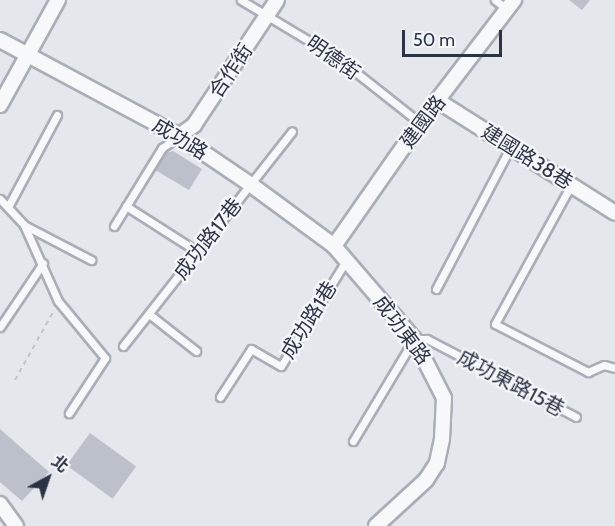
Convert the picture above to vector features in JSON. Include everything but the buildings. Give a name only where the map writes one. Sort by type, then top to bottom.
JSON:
[{"type":"street","points":[[0,105],[58,0]]},
{"type":"street","name":"合作街","points":[[179,136],[194,125],[277,0]]},
{"type":"street","name":"建國路","points":[[334,246],[420,123],[511,5]]},
{"type":"street","name":"成功路","points":[[0,40],[179,136],[250,184],[334,246],[347,259]]},
{"type":"street","name":"建國路38巷","points":[[438,101],[615,213]]},
{"type":"street","name":"成功東路","points":[[347,259],[414,339],[444,398],[442,439],[437,463],[426,480],[376,526]]},
{"type":"street","points":[[0,504],[16,526]]},
{"type":"lane","name":"明德街","points":[[241,0],[339,58],[420,123]]},
{"type":"lane","points":[[495,0],[511,5]]},
{"type":"lane","points":[[9,205],[57,115]]},
{"type":"lane","name":"成功路17巷","points":[[123,346],[292,131]]},
{"type":"lane","points":[[114,226],[162,148],[179,136]]},
{"type":"lane","points":[[436,289],[511,146]]},
{"type":"lane","points":[[571,185],[495,324],[588,372],[604,365],[615,368]]},
{"type":"lane","points":[[0,198],[9,205],[24,225],[43,263],[58,302],[105,358],[69,413]]},
{"type":"lane","points":[[126,206],[198,252]]},
{"type":"lane","points":[[24,225],[91,260]]},
{"type":"lane","name":"成功路1巷","points":[[220,397],[251,349],[281,366],[347,259]]},
{"type":"lane","points":[[0,327],[43,263]]},
{"type":"lane","points":[[149,314],[196,351]]},
{"type":"lane","points":[[352,441],[414,339]]},
{"type":"lane","name":"成功東路15巷","points":[[414,339],[427,339],[576,417]]},
{"type":"path","points":[[15,380],[58,302]]}]
